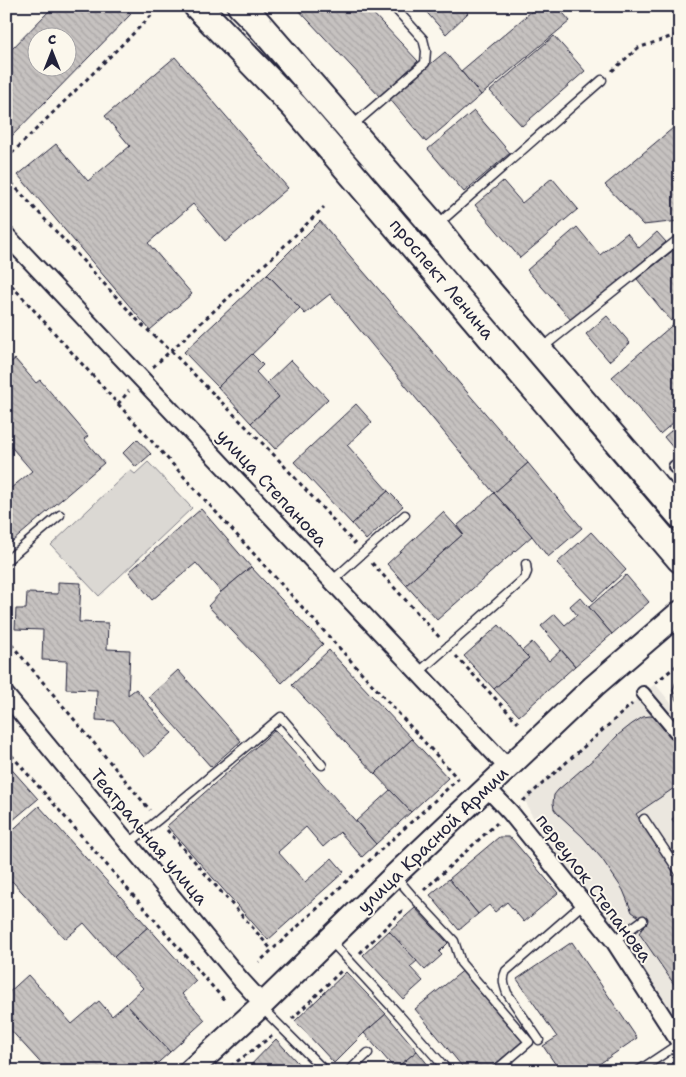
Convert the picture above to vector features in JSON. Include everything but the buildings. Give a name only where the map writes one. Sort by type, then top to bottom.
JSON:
[{"type":"highway","name":"проспект Ленина","points":[[197,6],[294,106],[680,559]]},
{"type":"highway","name":"проспект Ленина","points":[[241,6],[350,128],[680,514]]},
{"type":"main road","name":"улица Красной Армии","points":[[190,1071],[594,686],[680,612]]},
{"type":"street","name":"улица Степанова","points":[[6,235],[508,768]]},
{"type":"street","points":[[644,693],[680,737]]},
{"type":"street","name":"Театральная улица","points":[[6,695],[261,1005]]},
{"type":"street","name":"переулок Степанова","points":[[487,788],[510,812],[614,942],[680,1043]]},
{"type":"lane","points":[[350,128],[425,63],[426,51],[423,38],[393,6]]},
{"type":"lane","points":[[435,227],[602,80]]},
{"type":"lane","points":[[539,351],[680,238]]},
{"type":"lane","points":[[6,561],[60,515]]},
{"type":"lane","points":[[332,581],[405,515]]},
{"type":"lane","points":[[418,673],[524,579],[527,572],[526,564]]},
{"type":"lane","points":[[680,686],[678,690],[680,697]]},
{"type":"lane","points":[[128,844],[281,717],[322,765]]},
{"type":"lane","points":[[644,819],[679,870]]},
{"type":"lane","points":[[395,875],[454,942],[462,963],[529,1042],[495,1071]]},
{"type":"lane","points":[[539,1040],[504,986],[504,975],[506,971],[584,903]]},
{"type":"lane","points":[[614,942],[643,920]]},
{"type":"lane","points":[[330,939],[448,1071]]},
{"type":"lane","points":[[261,1005],[325,1071]]},
{"type":"lane","points":[[638,1071],[680,1043]]},
{"type":"lane","points":[[349,1071],[368,1052]]},
{"type":"path","points":[[6,159],[154,13]]},
{"type":"path","points":[[617,67],[638,48],[676,35]]},
{"type":"path","points":[[6,177],[141,324],[171,351],[276,457],[518,724]]},
{"type":"path","points":[[171,351],[324,207]]},
{"type":"path","points":[[6,279],[458,779],[259,962]]},
{"type":"path","points":[[6,638],[158,820],[272,950]]},
{"type":"path","points":[[224,1071],[282,1028],[414,898],[680,663]]},
{"type":"path","points":[[6,749],[225,1001]]},
{"type":"shaded area","points":[[148,462],[192,508],[99,596],[51,545],[130,470],[135,474]]},
{"type":"shaded area","points":[[655,684],[680,714],[680,1043],[530,812],[524,797]]}]
